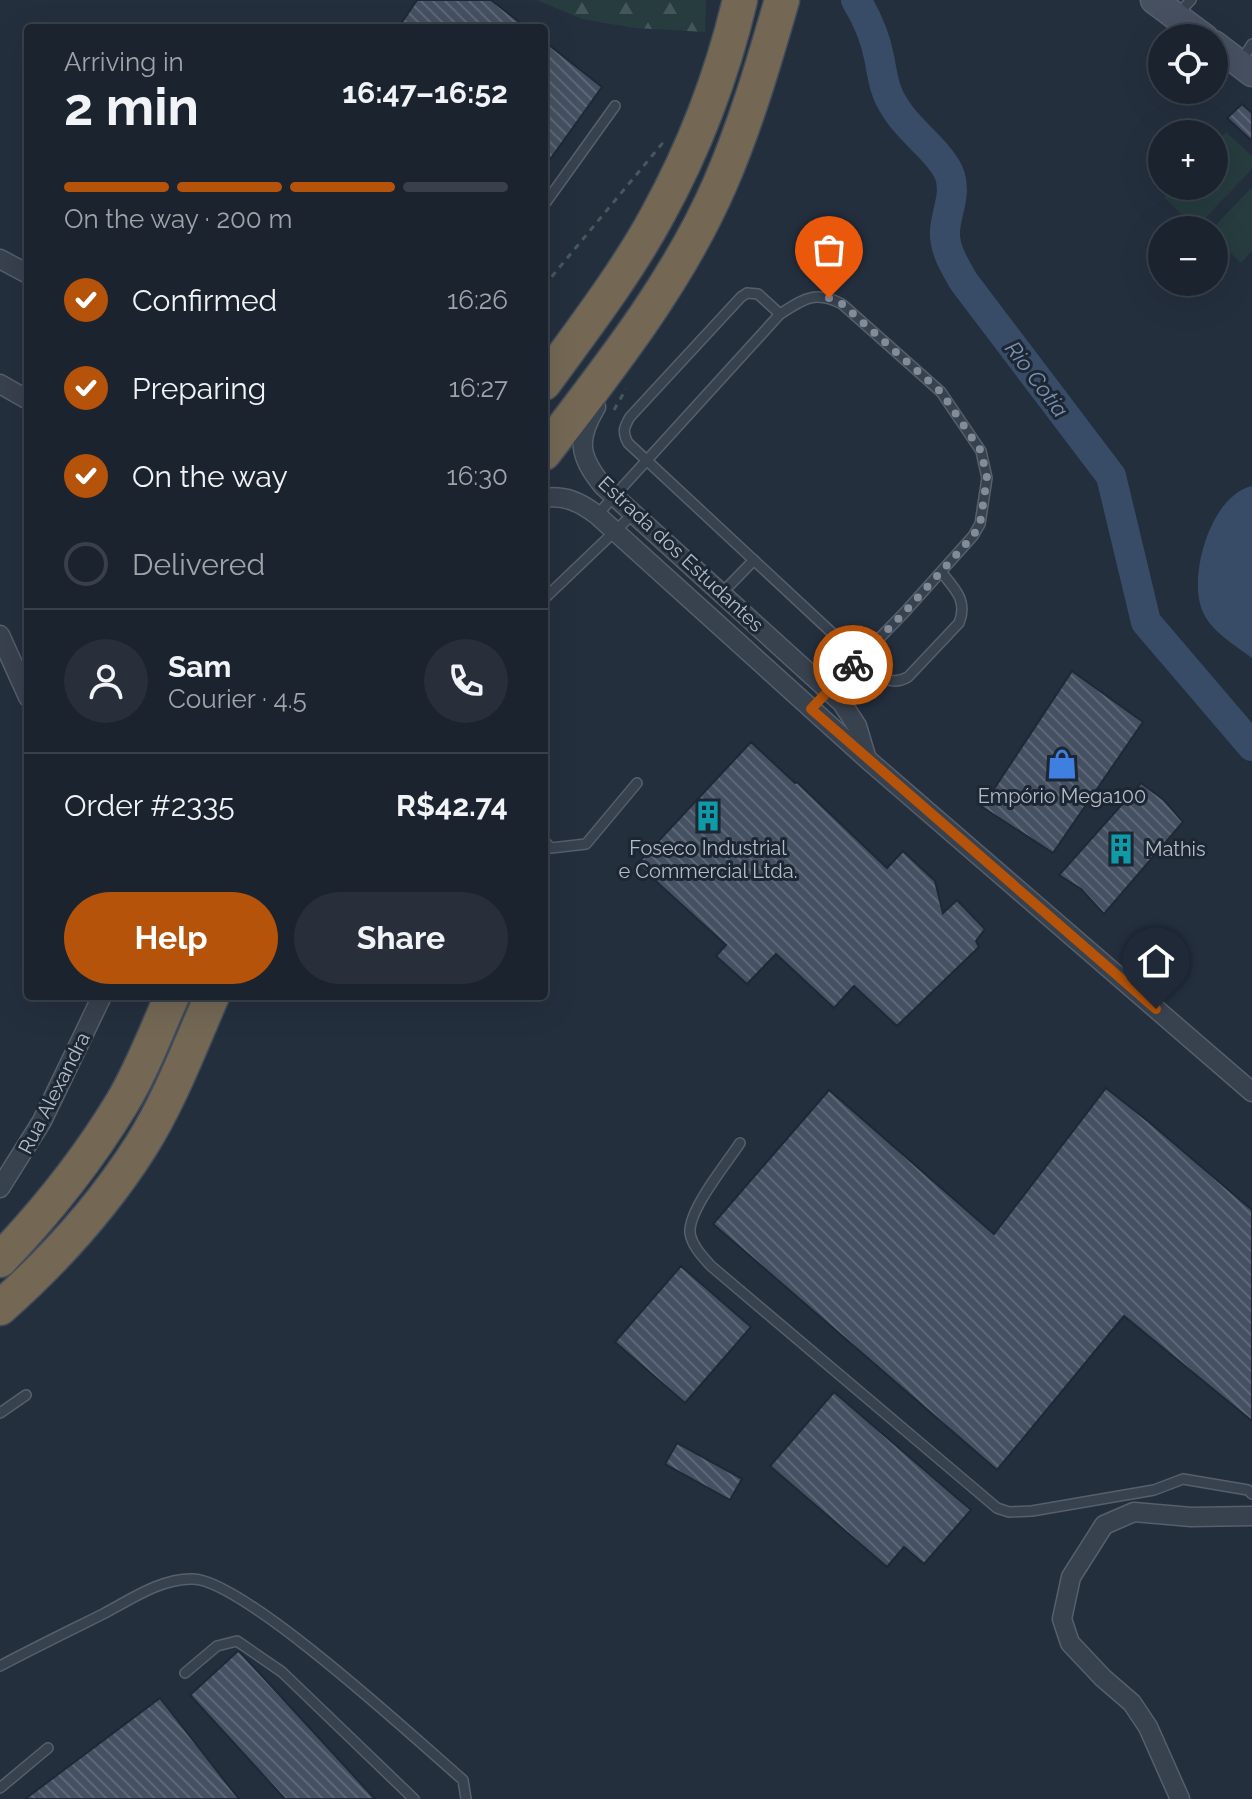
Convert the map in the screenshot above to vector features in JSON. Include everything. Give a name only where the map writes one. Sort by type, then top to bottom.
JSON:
[{"type":"highway","points":[[548,377],[624,271],[657,217],[705,116],[724,64],[740,0]]},
{"type":"highway","points":[[548,448],[632,338],[688,246],[719,186],[741,132],[782,0]]},
{"type":"highway","points":[[0,1260],[45,1213],[84,1161],[115,1113],[170,1000]]},
{"type":"highway","points":[[6,1305],[109,1192],[142,1145],[210,1000]]},
{"type":"main road","points":[[1154,0],[1183,8]]},
{"type":"main road","points":[[1228,51],[1248,60]]},
{"type":"street","name":"Estrada dos Estudantes","points":[[688,246],[656,311],[586,424],[582,436],[585,461],[603,486],[829,690],[850,714],[867,759]]},
{"type":"street","points":[[0,259],[24,272]]},
{"type":"street","points":[[0,384],[24,398]]},
{"type":"street","name":"Estrada dos Estudantes","points":[[548,498],[572,500],[597,515],[867,759],[1252,1092]]},
{"type":"street","points":[[0,635],[24,688]]},
{"type":"street","points":[[811,709],[829,690]]},
{"type":"street","name":"Rua Alexandra","points":[[0,1188],[42,1121],[100,1000]]},
{"type":"street","points":[[1180,1799],[1148,1727],[1132,1703],[1070,1643],[1062,1619],[1071,1577],[1104,1525],[1134,1512],[1191,1517],[1252,1516]]},
{"type":"lane","points":[[548,199],[615,106]]},
{"type":"lane","points":[[780,314],[758,294],[747,293],[630,417],[624,428],[624,436],[859,658],[889,682],[899,682],[908,677],[959,623],[963,612],[958,593],[942,573]]},
{"type":"lane","points":[[597,515],[780,314],[806,298],[829,298],[842,304],[941,392],[981,451],[987,478],[980,524],[973,536],[942,573],[829,690]]},
{"type":"lane","points":[[548,595],[634,513]]},
{"type":"lane","points":[[722,593],[754,560]]},
{"type":"lane","points":[[548,845],[551,848],[586,844],[637,783]]},
{"type":"lane","points":[[740,1143],[692,1220],[690,1234],[696,1248],[711,1266],[997,1508],[1009,1512],[1032,1511],[1154,1490],[1183,1479],[1248,1490],[1252,1494]]},
{"type":"lane","points":[[0,1413],[26,1395]]},
{"type":"lane","points":[[0,1666],[160,1585],[193,1579],[207,1581],[251,1604],[370,1700],[463,1780],[466,1799]]},
{"type":"lane","points":[[185,1673],[217,1646],[237,1641],[282,1672],[414,1799]]},
{"type":"lane","points":[[0,1788],[48,1748]]},
{"type":"path","points":[[548,281],[669,135]]},
{"type":"green space","points":[[537,0],[706,0],[705,32],[635,28],[582,19]]},
{"type":"green space","points":[[1228,134],[1252,156],[1252,169],[1228,194]]},
{"type":"green space","points":[[1252,187],[1252,251],[1241,263],[1228,250],[1228,216],[1224,216]]},
{"type":"green space","points":[[1167,200],[1223,200],[1207,216],[1184,216]]},
{"type":"water","points":[[1252,486],[1252,658],[1224,637],[1206,618],[1198,595],[1198,577],[1206,538],[1214,520],[1238,492]]},
{"type":"building","points":[[417,0],[491,0],[522,24],[401,24]]},
{"type":"building","points":[[548,44],[602,87],[548,162]]},
{"type":"building","points":[[1242,104],[1252,113],[1252,141],[1227,118]]},
{"type":"building","name":"Empório Mega100","points":[[1072,671],[1143,722],[1053,853],[982,807]]},
{"type":"building","points":[[751,742],[887,868],[903,851],[935,881],[943,913],[957,900],[985,929],[976,941],[979,947],[897,1026],[854,986],[834,1008],[776,954],[747,984],[716,956],[726,945],[637,864]]},
{"type":"building","name":"Mathis","points":[[1141,783],[1164,800],[1183,822],[1104,914],[1081,889],[1059,875]]},
{"type":"building","points":[[1106,1088],[1252,1210],[1252,1421],[1124,1316],[997,1470],[713,1224],[829,1090],[994,1234]]},
{"type":"building","points":[[681,1266],[751,1327],[685,1403],[615,1342]]},
{"type":"building","points":[[834,1392],[971,1510],[924,1564],[904,1547],[887,1567],[770,1466]]},
{"type":"building","points":[[677,1443],[742,1479],[730,1500],[665,1464]]},
{"type":"building","points":[[238,1651],[375,1799],[285,1799],[190,1695]]},
{"type":"building","points":[[160,1698],[239,1799],[25,1799]]},
{"type":"waterway","name":"Rio Cotia","points":[[856,0],[873,35],[884,84],[892,103],[940,159],[950,176],[952,190],[945,238],[954,264],[964,282],[1111,476],[1146,622],[1252,746]]},
{"type":"way so far","points":[[829,298],[842,304],[941,392],[981,451],[987,478],[980,524],[973,536],[942,573],[853,665]]},
{"type":"place","name":"Empório Mega100","points":[[1062,764]]},
{"type":"place","name":"Foseco Industrial e Commercial Ltda.","points":[[708,816]]},
{"type":"place","name":"Mathis","points":[[1121,849]]},
{"type":"route","points":[[853,665],[811,709],[1156,1009]]}]
